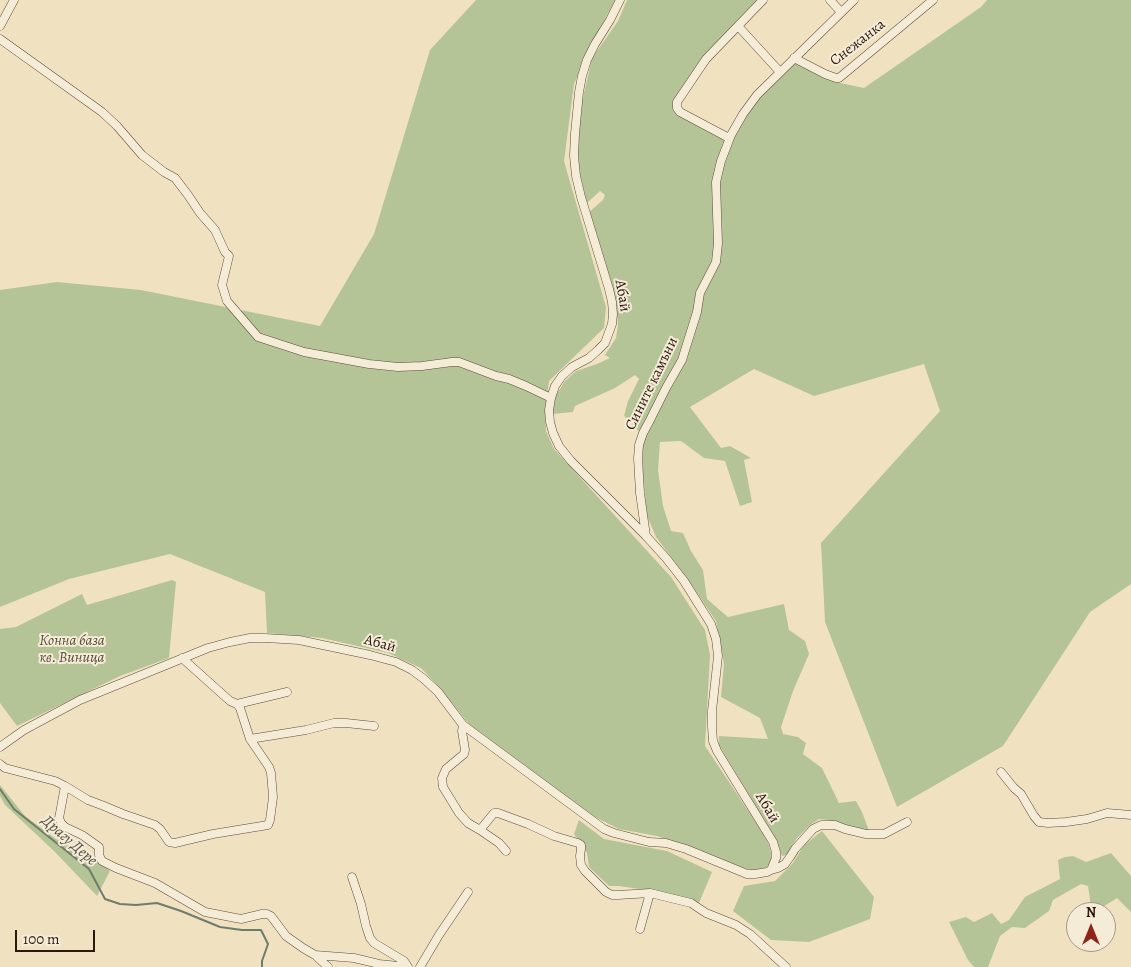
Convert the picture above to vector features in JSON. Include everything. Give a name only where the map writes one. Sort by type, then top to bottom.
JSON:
[{"type":"street","points":[[0,26],[14,0]]},
{"type":"street","name":"Абай","points":[[0,747],[24,730],[80,700],[208,648],[257,638],[299,640],[370,654],[396,662],[412,670],[438,692],[463,725],[604,829],[614,834],[649,842],[666,843],[686,849],[747,874],[771,870],[776,858],[773,842],[736,782],[714,741],[712,711],[718,656],[711,624],[684,581],[666,558],[571,461],[553,433],[550,422],[549,410],[555,386],[572,367],[589,358],[605,343],[614,314],[581,197],[576,176],[574,149],[582,76],[587,60],[620,0]]},
{"type":"street","points":[[729,138],[680,112],[677,108],[677,102],[706,59],[763,0]]},
{"type":"street","points":[[830,0],[842,12]]},
{"type":"street","name":"Сините камъни","points":[[646,536],[640,493],[639,445],[643,433],[682,360],[697,312],[702,287],[716,262],[718,221],[716,182],[720,161],[729,138],[757,95],[854,0]]},
{"type":"street","name":"Снежанка","points":[[794,58],[825,74],[839,78],[933,0]]},
{"type":"street","points":[[738,26],[780,72]]},
{"type":"street","points":[[0,39],[102,112],[142,155],[175,178],[200,213],[215,230],[225,252],[229,256],[222,285],[227,300],[258,337],[304,352],[369,364],[398,367],[459,362],[509,379],[551,398]]},
{"type":"street","points":[[0,764],[5,768],[55,781],[88,800],[156,825],[169,842],[175,843],[213,834],[268,825],[274,797],[271,773],[250,739],[240,708],[182,658]]},
{"type":"street","points":[[237,704],[288,692]]},
{"type":"street","points":[[250,739],[306,730],[334,723],[374,726]]},
{"type":"street","points":[[463,725],[464,754],[446,769],[442,778],[443,787],[459,813],[468,823],[499,843],[506,851]]},
{"type":"street","points":[[1001,772],[1014,788],[1022,794],[1034,816],[1040,822],[1048,824],[1066,822],[1107,813],[1131,814]]},
{"type":"street","points":[[65,786],[59,818],[61,823],[99,847],[99,855],[102,861],[155,883],[205,912],[241,919],[267,914],[271,916],[286,936],[328,967]]},
{"type":"street","points":[[480,830],[494,814],[498,813],[554,836],[578,843],[581,846],[580,856],[585,871],[606,892],[612,895],[650,893],[691,903],[706,913],[736,925],[750,934],[786,967]]},
{"type":"street","points":[[771,870],[785,864],[813,829],[820,825],[835,825],[845,830],[866,834],[884,834],[907,822]]},
{"type":"street","points":[[352,878],[370,938],[378,946],[404,961],[407,967]]},
{"type":"street","points":[[420,967],[468,892]]},
{"type":"street","points":[[640,929],[650,893]]},
{"type":"street","points":[[314,955],[354,958],[379,964],[407,967]]},
{"type":"green space","points":[[476,0],[615,0],[595,37],[574,84],[564,161],[606,307],[604,328],[549,381],[545,411],[546,431],[554,449],[671,577],[705,630],[710,655],[705,746],[769,845],[771,860],[769,865],[763,869],[743,868],[657,836],[619,829],[593,816],[469,724],[421,668],[388,653],[322,638],[267,633],[265,592],[170,554],[69,579],[0,607],[0,290],[57,282],[141,290],[320,326],[374,234],[430,50]]},
{"type":"green space","points":[[627,0],[761,0],[703,58],[677,108],[733,139],[750,104],[793,62],[836,82],[864,88],[981,7],[987,0],[1131,0],[1131,584],[1090,612],[1003,746],[897,807],[825,622],[821,543],[940,411],[924,364],[814,396],[754,369],[690,407],[721,448],[730,446],[751,458],[744,460],[752,502],[740,506],[725,461],[704,458],[681,441],[660,442],[658,470],[663,506],[671,531],[683,533],[691,551],[703,570],[707,599],[728,617],[784,604],[789,630],[805,641],[809,654],[793,691],[781,727],[783,734],[798,737],[806,743],[803,754],[822,768],[839,803],[856,801],[869,831],[819,819],[797,838],[786,855],[782,856],[775,838],[719,745],[719,736],[768,739],[760,718],[721,697],[724,664],[716,621],[656,537],[647,516],[643,474],[643,436],[624,416],[628,401],[639,379],[635,375],[615,388],[575,406],[573,412],[552,414],[556,395],[565,381],[576,371],[610,358],[605,355],[616,338],[618,325],[616,305],[610,279],[588,213],[603,200],[605,195],[600,191],[587,203],[579,170],[578,148],[581,106],[592,58],[618,21]]},
{"type":"green space","name":"Конна база кв. Виница","points":[[172,580],[176,582],[169,658],[120,676],[17,726],[0,703],[0,629],[16,627],[82,594],[87,605]]},
{"type":"green space","points":[[0,785],[25,816],[56,839],[95,858],[110,871],[97,896],[55,852],[5,805],[0,796]]},
{"type":"green space","points":[[579,820],[604,839],[667,851],[712,872],[699,903],[660,892],[609,886],[589,867],[587,853],[574,834]]},
{"type":"green space","points":[[822,831],[874,897],[870,919],[809,942],[771,940],[733,911],[744,886],[775,881],[793,863],[804,845]]},
{"type":"green space","points":[[1111,853],[1131,876],[1131,912],[1117,898],[1111,902],[1090,902],[1088,886],[1081,884],[1053,900],[1049,911],[1025,928],[1012,927],[1000,936],[988,967],[974,967],[968,960],[949,922],[966,917],[974,922],[992,913],[1001,924],[1009,920],[1025,897],[1060,879],[1058,860],[1073,856],[1086,862]]},
{"type":"waterway","name":"Драгу Дере","points":[[0,789],[14,809],[89,869],[105,899],[120,904],[157,903],[220,927],[261,930],[268,944],[262,961],[262,967]]}]
